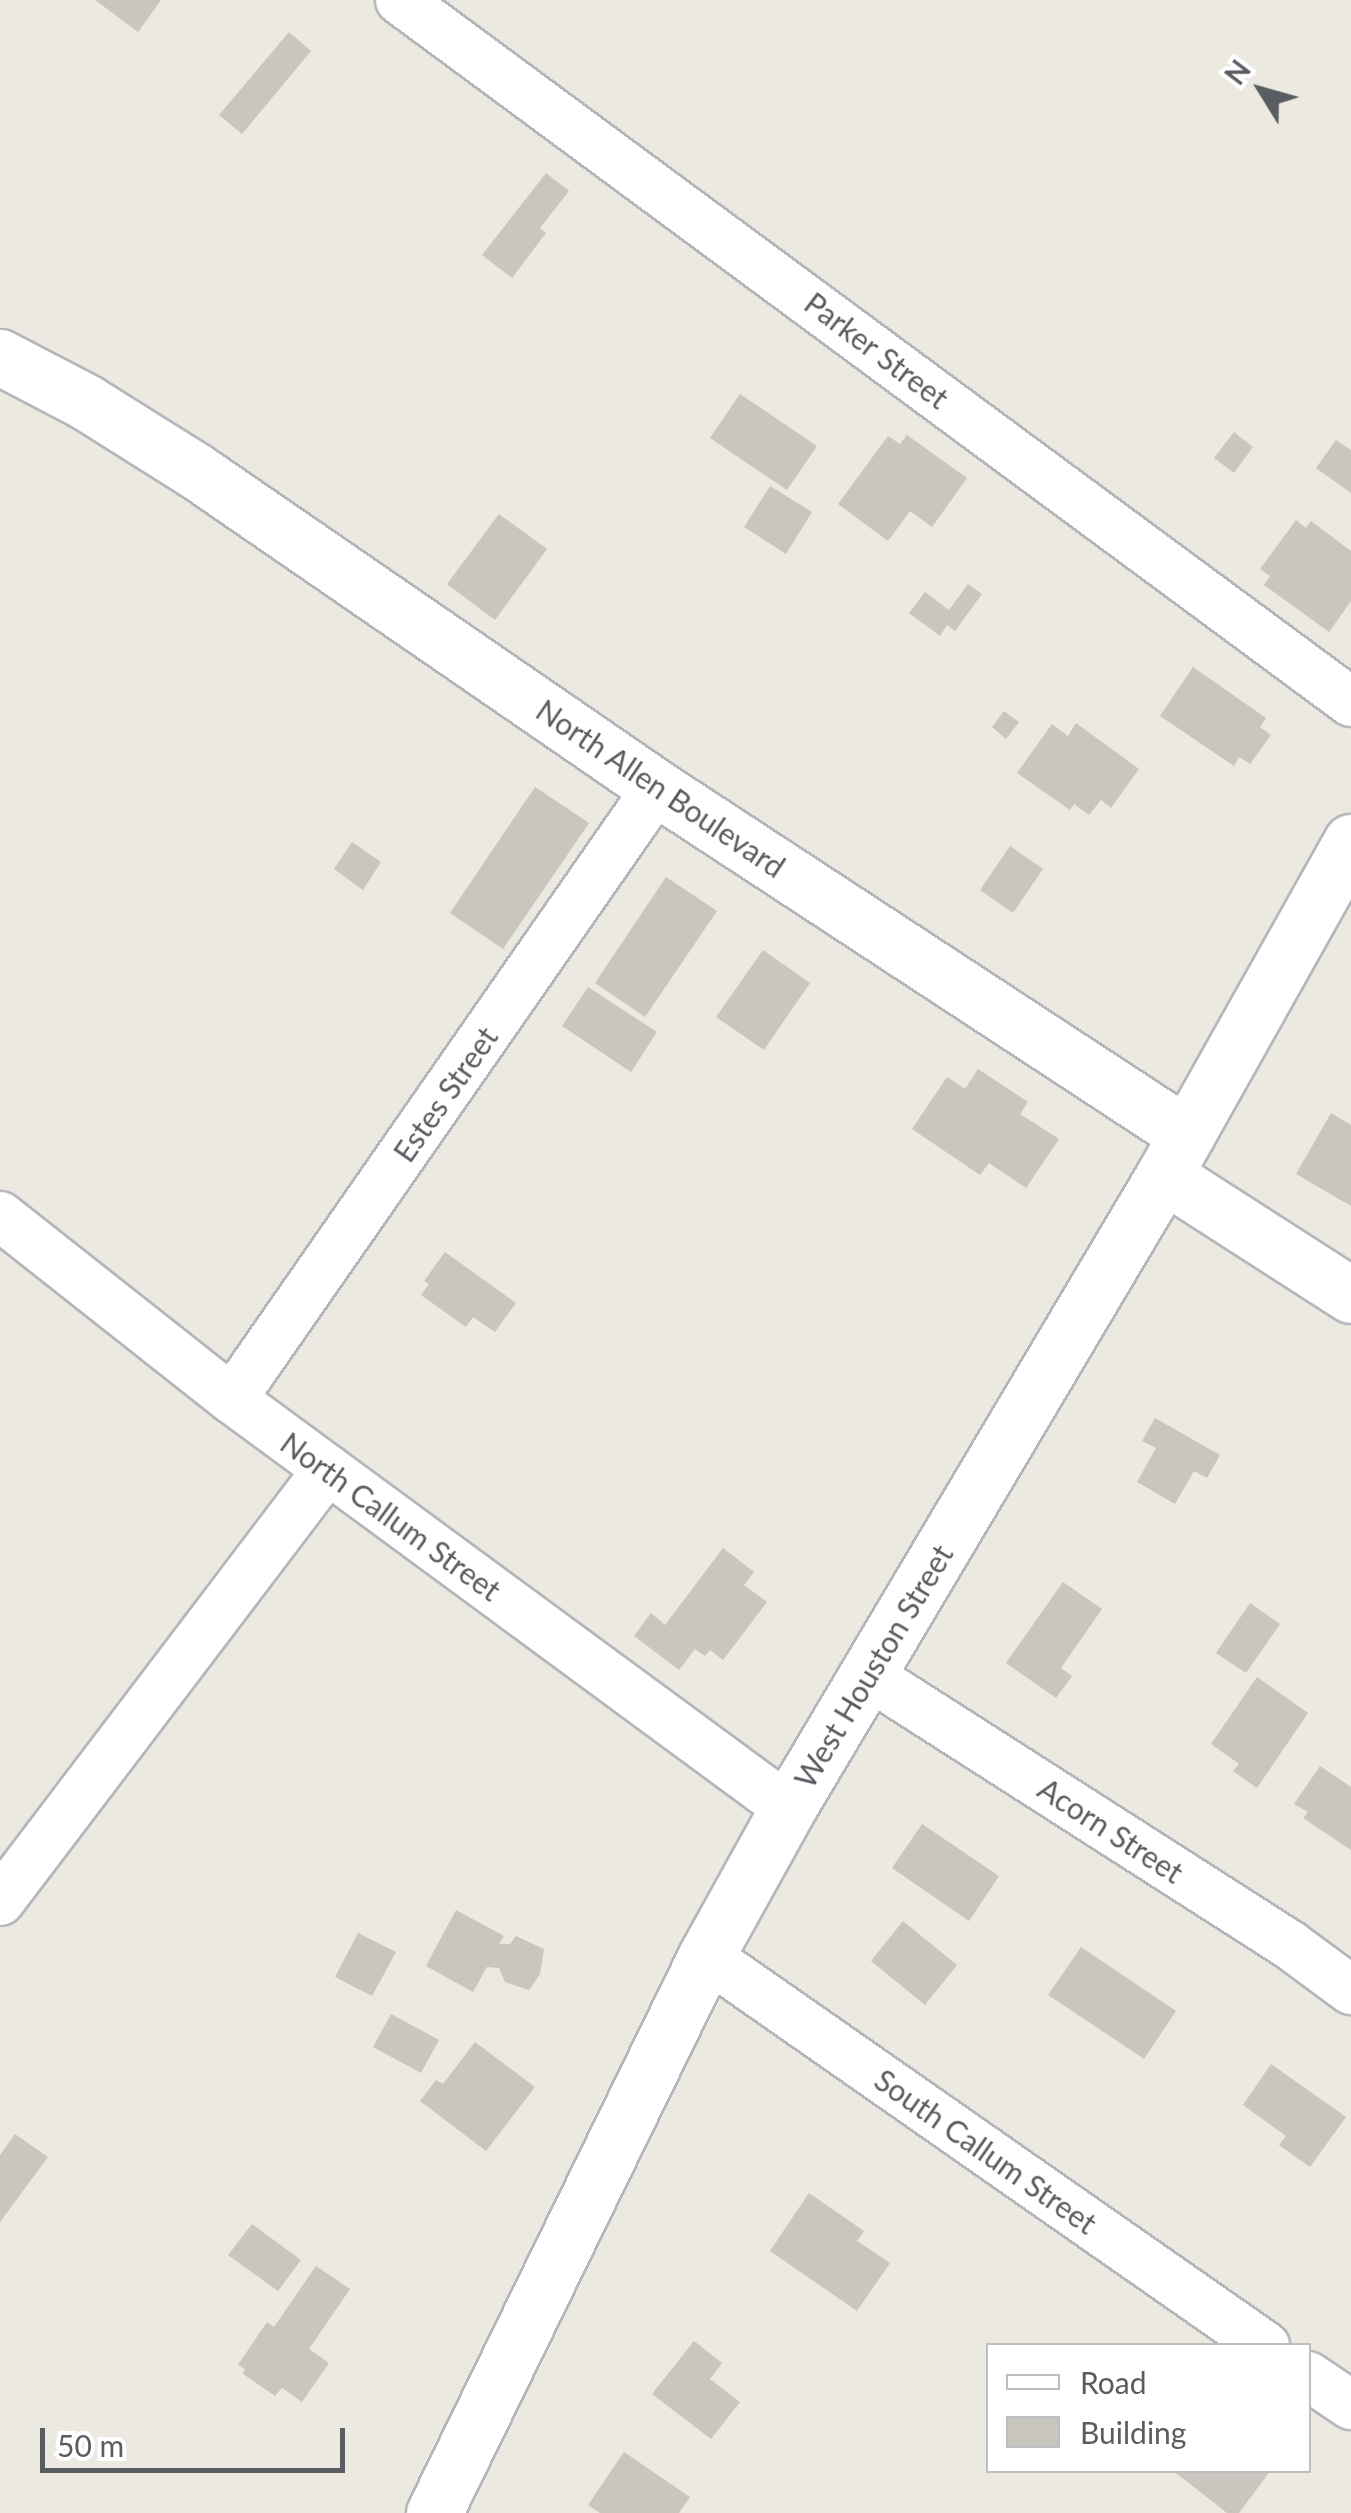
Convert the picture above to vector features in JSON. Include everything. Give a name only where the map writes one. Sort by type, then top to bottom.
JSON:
[{"type":"main road","name":"North Allen Boulevard","points":[[0,357],[140,436],[657,788],[1175,1155],[1351,1295]]},
{"type":"main road","name":"West Houston Street","points":[[434,2513],[706,1956],[788,1808],[1175,1155],[1351,842]]},
{"type":"street","name":"Parker Street","points":[[400,0],[1351,702]]},
{"type":"street","name":"Estes Street","points":[[232,1399],[657,788]]},
{"type":"street","name":"North Callum Street","points":[[0,1216],[232,1399],[788,1808]]},
{"type":"street","points":[[0,1901],[328,1469]]},
{"type":"street","name":"Acorn Street","points":[[868,1675],[1290,1945],[1351,1990]]},
{"type":"street","name":"South Callum Street","points":[[706,1956],[1261,2343]]},
{"type":"street","points":[[1311,2378],[1351,2405]]},
{"type":"building","points":[[95,0],[161,0],[138,32]]},
{"type":"building","points":[[289,32],[311,51],[242,134],[219,115]]},
{"type":"building","points":[[546,173],[569,191],[540,228],[546,233],[512,278],[482,255]]},
{"type":"building","points":[[740,394],[817,446],[787,490],[710,438]]},
{"type":"building","points":[[1234,432],[1253,447],[1234,473],[1214,458]]},
{"type":"building","points":[[907,435],[967,478],[932,527],[910,511],[888,541],[838,504],[888,436],[900,444]]},
{"type":"building","points":[[1336,440],[1351,450],[1351,493],[1316,468]]},
{"type":"building","points":[[770,486],[812,512],[786,554],[744,527]]},
{"type":"building","points":[[499,514],[547,549],[495,620],[447,584]]},
{"type":"building","points":[[1296,520],[1306,528],[1311,521],[1351,551],[1351,601],[1329,632],[1264,585],[1270,576],[1260,569]]},
{"type":"building","points":[[968,584],[982,594],[955,631],[947,625],[940,636],[909,613],[925,592],[949,610]]},
{"type":"building","points":[[1193,667],[1266,718],[1260,727],[1271,735],[1250,764],[1239,757],[1234,766],[1160,716]]},
{"type":"building","points":[[1004,711],[1019,722],[1006,739],[992,727]]},
{"type":"building","points":[[1076,723],[1139,769],[1111,808],[1101,800],[1089,815],[1074,804],[1070,810],[1017,773],[1052,724],[1068,736]]},
{"type":"building","points":[[535,787],[589,823],[503,949],[450,913]]},
{"type":"building","points":[[352,842],[381,862],[363,890],[334,869]]},
{"type":"building","points":[[1010,846],[1043,869],[1013,913],[980,890]]},
{"type":"building","points":[[666,877],[717,911],[645,1017],[595,983]]},
{"type":"building","points":[[763,950],[810,983],[764,1050],[716,1017]]},
{"type":"building","points":[[588,987],[657,1032],[631,1072],[562,1026]]},
{"type":"building","points":[[978,1069],[1028,1102],[1020,1114],[1059,1139],[1026,1188],[989,1163],[980,1175],[912,1129],[947,1077],[965,1089]]},
{"type":"building","points":[[1331,1113],[1351,1125],[1351,1206],[1296,1174]]},
{"type":"building","points":[[445,1252],[516,1303],[495,1332],[473,1317],[466,1327],[421,1295],[429,1284],[424,1281]]},
{"type":"building","points":[[1155,1418],[1220,1455],[1207,1478],[1194,1471],[1175,1504],[1137,1482],[1156,1448],[1142,1441]]},
{"type":"building","points":[[723,1548],[754,1572],[744,1585],[767,1602],[723,1660],[710,1650],[705,1656],[695,1649],[679,1670],[634,1636],[651,1613],[665,1625]]},
{"type":"building","points":[[1063,1582],[1102,1609],[1061,1668],[1072,1676],[1056,1698],[1006,1663]]},
{"type":"building","points":[[1250,1603],[1280,1624],[1246,1673],[1216,1653]]},
{"type":"building","points":[[1257,1677],[1308,1713],[1257,1788],[1233,1771],[1239,1764],[1211,1744]]},
{"type":"building","points":[[1320,1766],[1351,1787],[1351,1850],[1303,1818],[1308,1812],[1294,1804]]},
{"type":"building","points":[[922,1824],[999,1876],[969,1921],[892,1868]]},
{"type":"building","points":[[456,1910],[504,1936],[499,1944],[510,1944],[516,1936],[544,1949],[540,1974],[529,1990],[505,1982],[499,1968],[487,1967],[473,1992],[426,1966]]},
{"type":"building","points":[[903,1921],[957,1965],[925,2005],[871,1961]]},
{"type":"building","points":[[358,1933],[396,1952],[372,1996],[335,1977]]},
{"type":"building","points":[[1081,1947],[1176,2011],[1144,2059],[1048,1995]]},
{"type":"building","points":[[391,2014],[439,2040],[421,2073],[373,2047]]},
{"type":"building","points":[[475,2042],[535,2087],[486,2151],[420,2101],[436,2080],[443,2084]]},
{"type":"building","points":[[1271,2064],[1346,2117],[1310,2167],[1279,2145],[1286,2136],[1243,2105]]},
{"type":"building","points":[[15,2134],[48,2157],[0,2222],[0,2155]]},
{"type":"building","points":[[809,2193],[864,2231],[857,2241],[890,2263],[857,2311],[770,2251]]},
{"type":"building","points":[[252,2224],[301,2260],[278,2291],[228,2255]]},
{"type":"building","points":[[316,2266],[350,2289],[309,2349],[329,2363],[302,2402],[282,2388],[275,2396],[243,2374],[245,2369],[238,2365],[267,2322],[274,2327]]},
{"type":"building","points":[[694,2341],[722,2363],[710,2379],[740,2402],[711,2439],[652,2394]]},
{"type":"building","points":[[624,2452],[690,2497],[679,2513],[600,2513],[588,2505]]},
{"type":"building","points":[[1176,2473],[1269,2473],[1239,2513],[1227,2513]]}]
